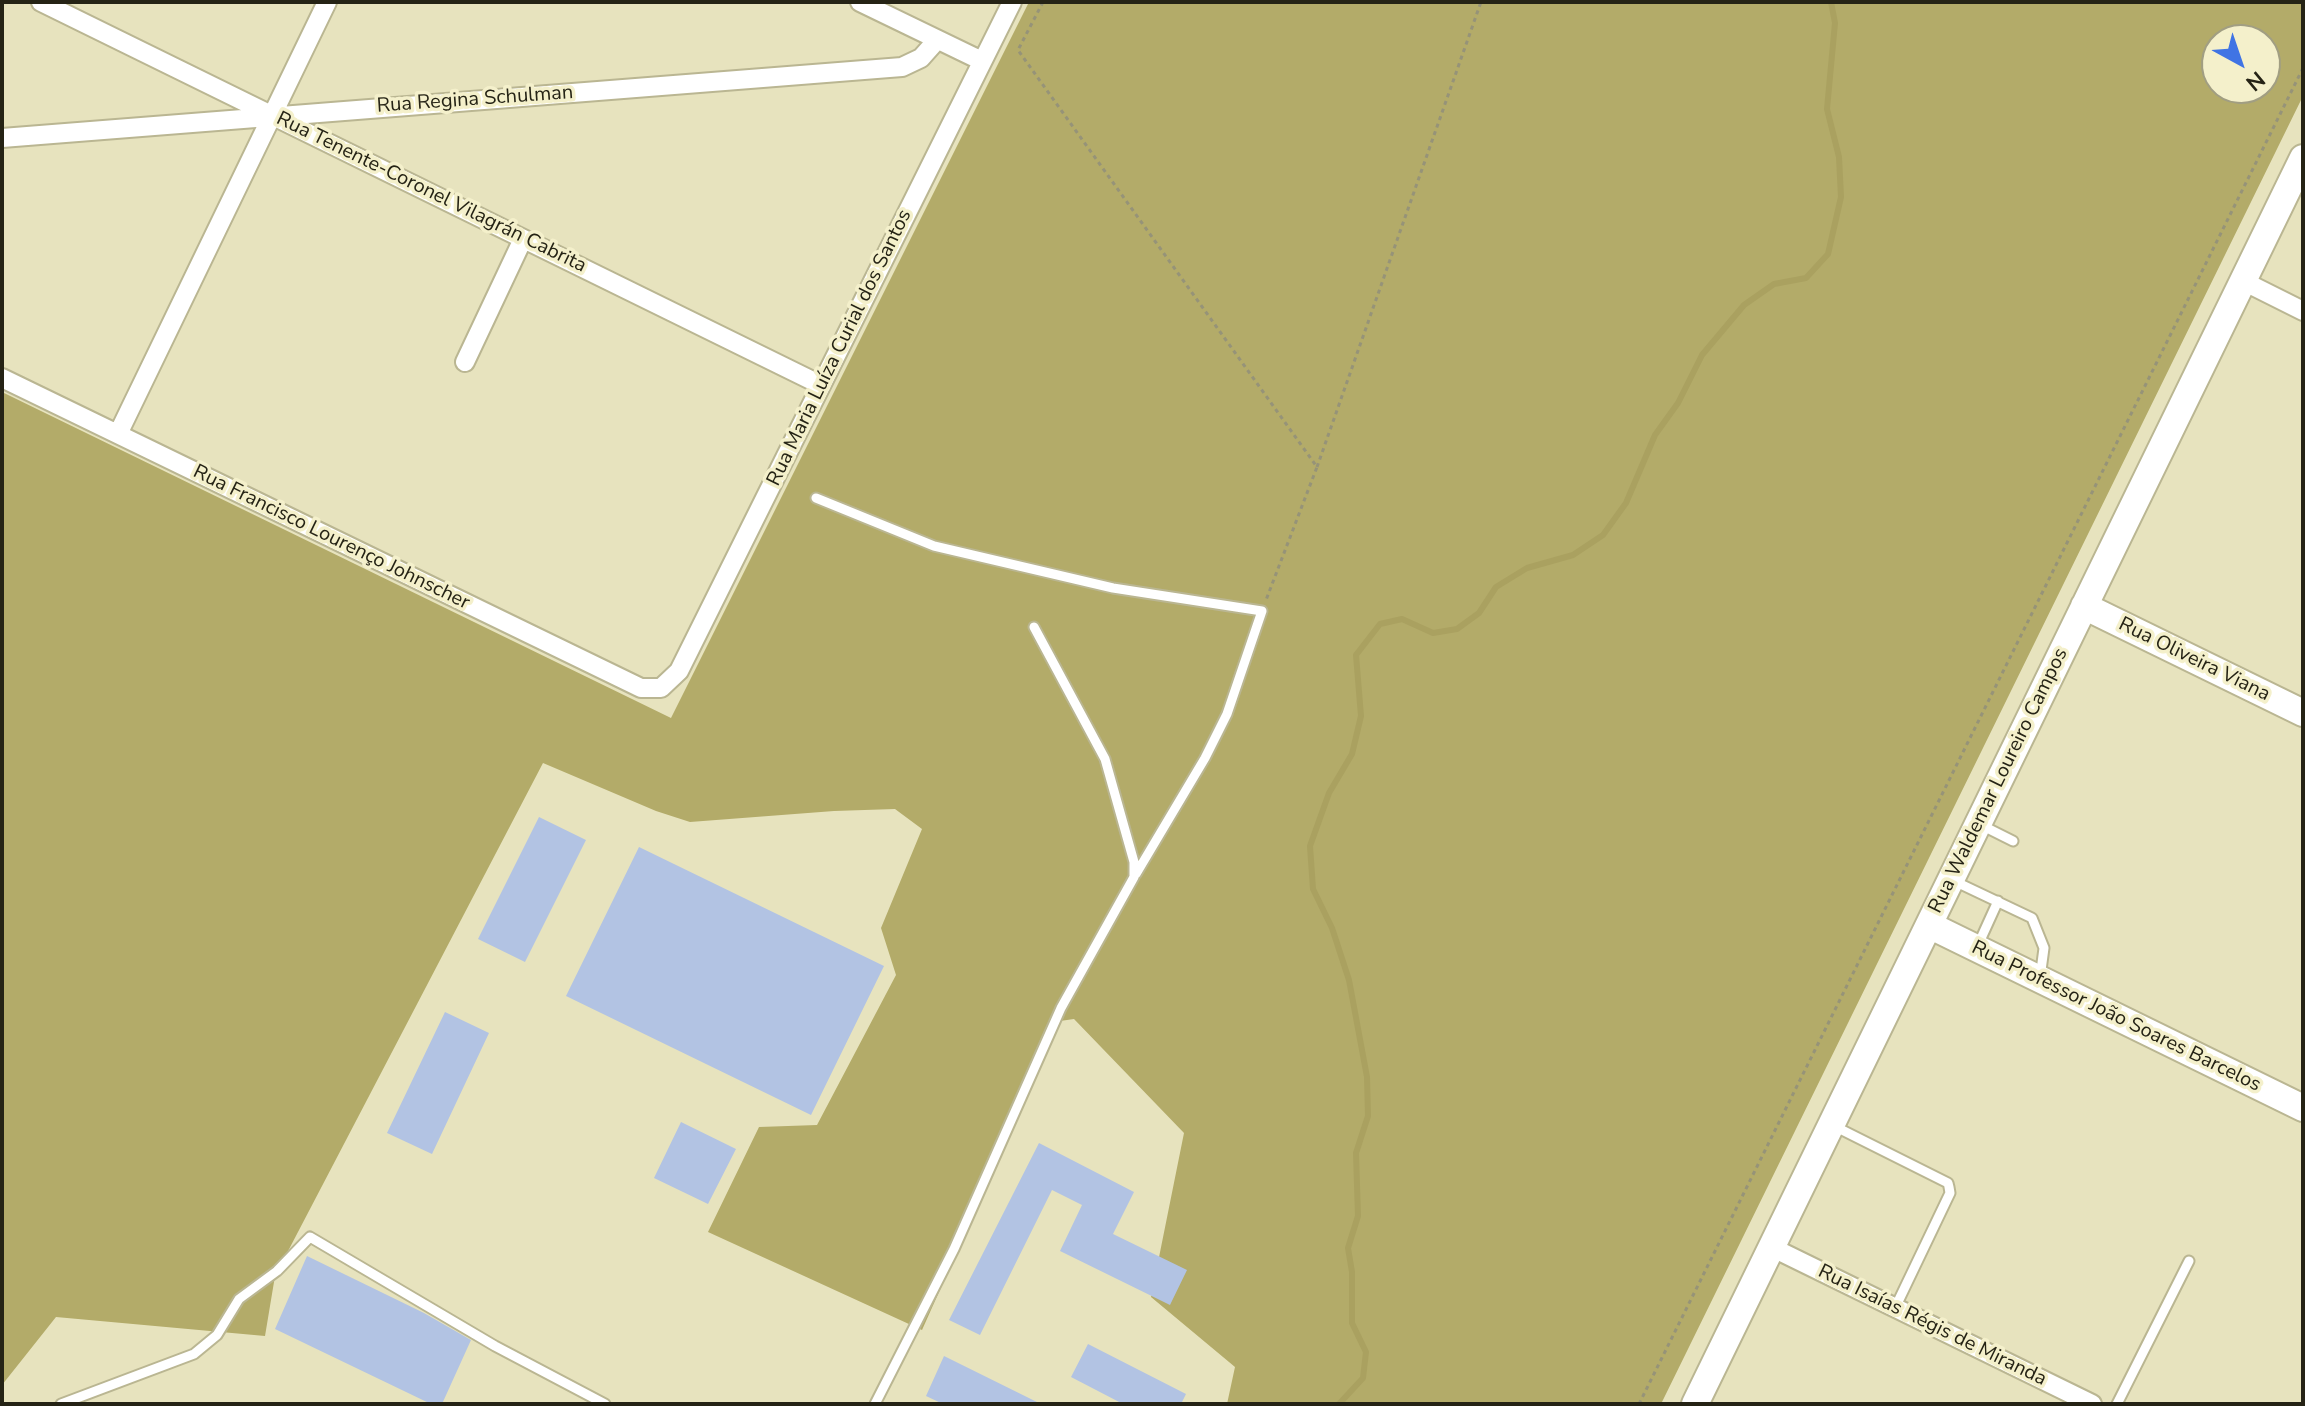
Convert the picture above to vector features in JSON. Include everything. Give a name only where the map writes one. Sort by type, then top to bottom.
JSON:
[{"type":"main road","name":"Rua Waldemar Loureiro Campos","points":[[1695,1404],[2303,158]]},
{"type":"main road","name":"Rua Oliveira Viana","points":[[2084,606],[2303,713]]},
{"type":"main road","name":"Rua Professor João Soares Barcelos","points":[[1929,925],[2303,1108]]},
{"type":"street","name":"Rua Tenente-Coronel Vilagrán Cabrita","points":[[41,2],[821,385]]},
{"type":"street","points":[[118,434],[327,2]]},
{"type":"street","points":[[860,2],[982,61]]},
{"type":"street","name":"Rua Maria Luíza Curial dos Santos","points":[[661,688],[679,671],[1012,2]]},
{"type":"street","name":"Rua Regina Schulman","points":[[2,138],[902,67],[921,58],[937,40]]},
{"type":"street","points":[[465,362],[523,239]]},
{"type":"street","points":[[2243,281],[2303,311]]},
{"type":"street","name":"Rua Francisco Lourenço Johnscher","points":[[2,378],[641,688],[661,688]]},
{"type":"street","name":"Rua Isaías Régis de Miranda","points":[[1771,1247],[2092,1404]]},
{"type":"lane","points":[[816,498],[934,546],[1113,588],[1262,611],[1227,714],[1205,758],[1061,1008],[954,1249],[875,1404]]},
{"type":"lane","points":[[1034,627],[1105,759],[1134,862],[1134,877]]},
{"type":"lane","points":[[1978,824],[2013,841]]},
{"type":"lane","points":[[1951,880],[2005,900],[2032,918],[2044,948],[2040,979]]},
{"type":"lane","points":[[1977,949],[2005,900]]},
{"type":"lane","points":[[1831,1125],[1948,1183],[1950,1193],[1895,1308]]},
{"type":"lane","points":[[61,1404],[201,1349],[224,1325],[239,1299],[277,1271],[310,1237],[495,1346],[605,1404]]},
{"type":"lane","points":[[2117,1404],[2189,1261]]},
{"type":"path","points":[[1043,2],[1018,50],[1317,467]]},
{"type":"path","points":[[1262,611],[1317,467],[1481,2]]},
{"type":"path","points":[[1639,1404],[2303,68]]},
{"type":"shaded area","points":[[1029,2],[2303,2],[2303,96],[1661,1404],[1227,1404],[1235,1367],[1151,1297],[1184,1133],[1074,1019],[1060,1021],[922,1330],[708,1232],[759,1127],[817,1125],[896,975],[881,928],[922,829],[895,809],[690,822],[656,811],[543,763],[275,1276],[265,1336],[56,1317],[2,1385],[2,392],[671,718]]},
{"type":"building","points":[[539,817],[586,840],[525,962],[478,939]]},
{"type":"building","points":[[639,847],[884,966],[811,1115],[566,996]]},
{"type":"building","points":[[445,1012],[489,1033],[432,1154],[387,1133]]},
{"type":"building","points":[[681,1122],[736,1149],[708,1204],[654,1178]]},
{"type":"building","points":[[1039,1143],[1134,1192],[1113,1234],[1187,1270],[1170,1305],[1060,1251],[1082,1205],[1052,1190],[980,1335],[949,1320]]},
{"type":"building","points":[[307,1256],[424,1313],[471,1340],[442,1404],[431,1404],[275,1329]]},
{"type":"building","points":[[1088,1344],[1186,1394],[1181,1404],[1123,1404],[1071,1377]]},
{"type":"building","points":[[944,1356],[1041,1404],[943,1404],[926,1396]]},
{"type":"waterway","points":[[1339,1404],[1363,1378],[1366,1352],[1352,1323],[1352,1272],[1348,1248],[1358,1216],[1356,1153],[1368,1116],[1367,1077],[1349,980],[1332,928],[1313,889],[1310,846],[1329,793],[1352,754],[1361,716],[1356,655],[1380,624],[1402,619],[1433,633],[1457,629],[1479,613],[1496,587],[1527,568],[1573,555],[1603,535],[1626,503],[1655,435],[1678,403],[1702,355],[1744,305],[1774,284],[1806,278],[1828,254],[1841,197],[1839,157],[1827,109],[1835,23],[1831,2]]}]
